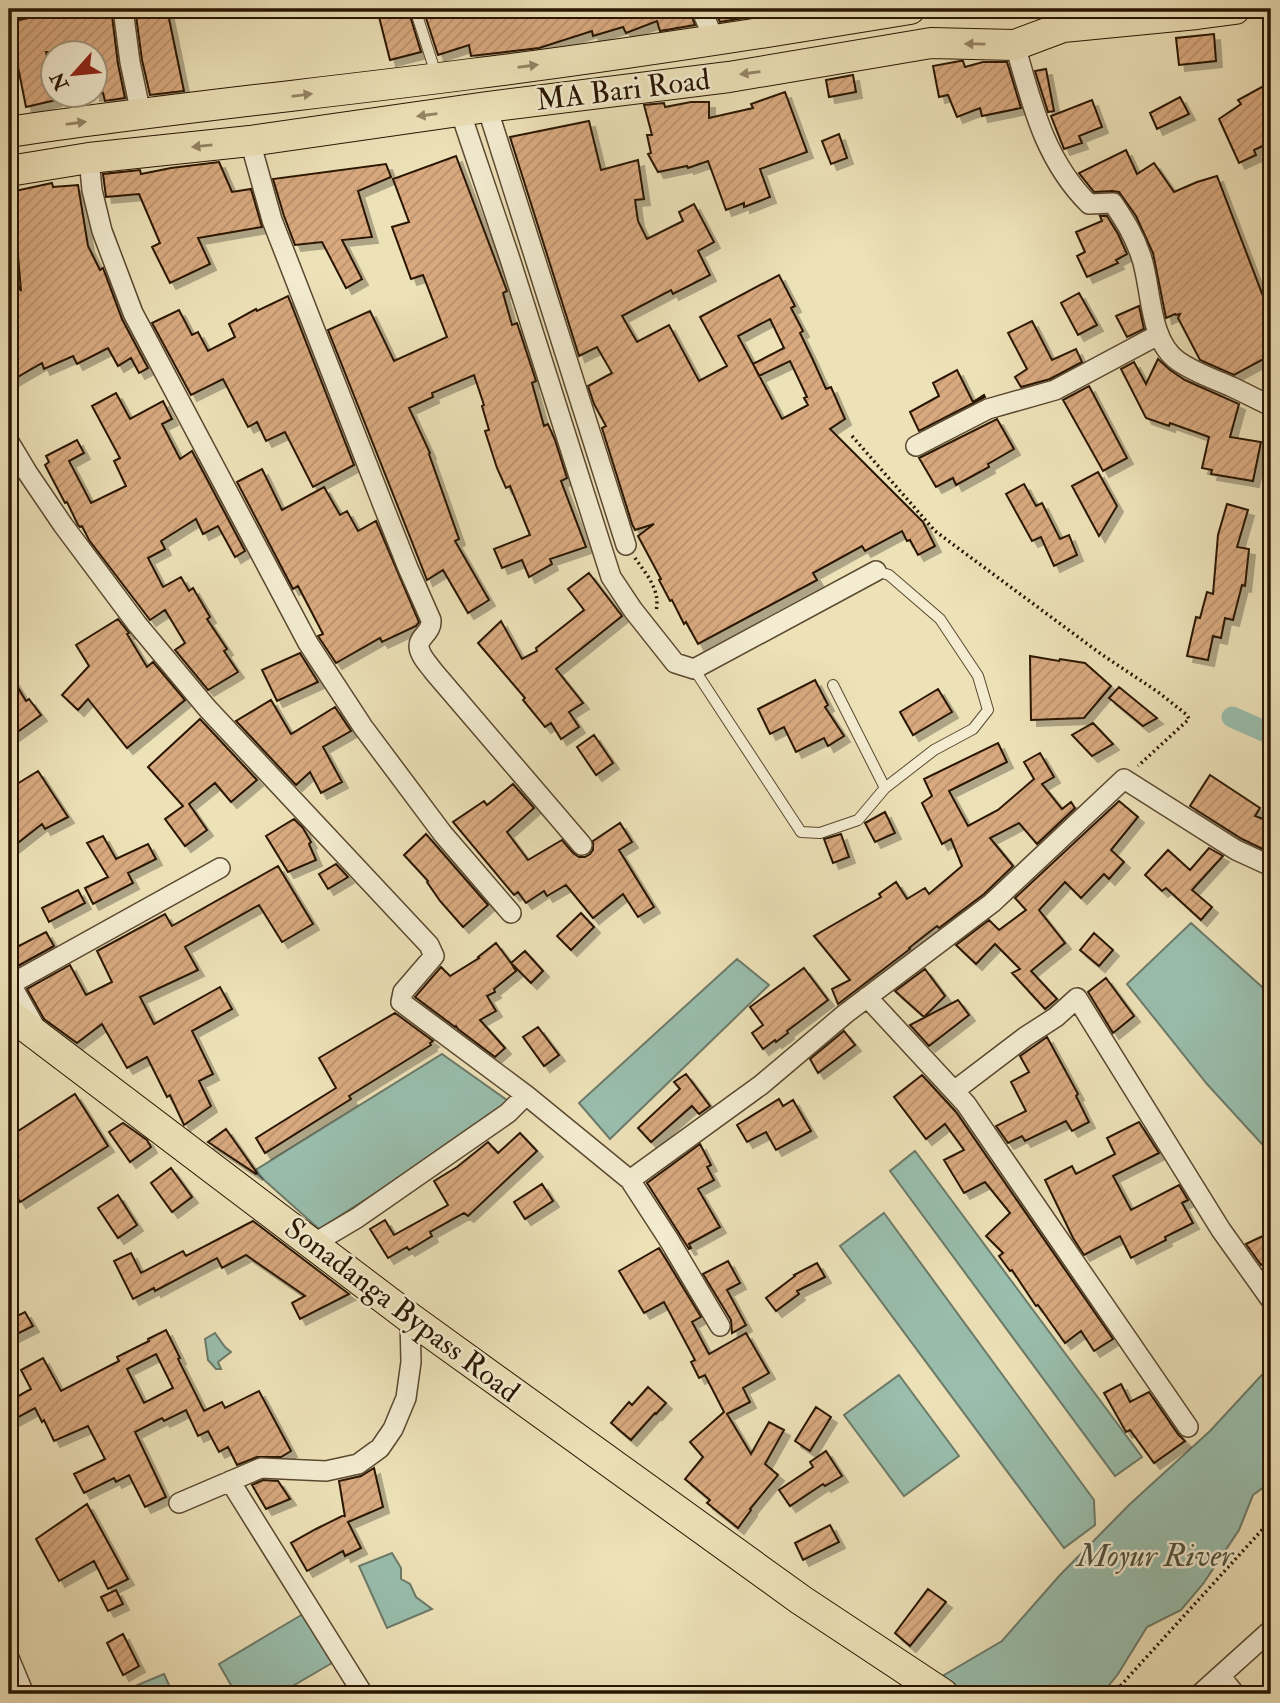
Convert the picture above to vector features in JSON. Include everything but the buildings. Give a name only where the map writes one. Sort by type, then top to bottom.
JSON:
[{"type":"main road","name":"MA Bari Road","points":[[9,132],[437,78],[714,40],[909,9]]},
{"type":"main road","name":"MA Bari Road","points":[[9,171],[89,158],[250,141],[742,75],[931,43],[1015,45],[1063,27],[1235,9]]},
{"type":"main road","name":"Sonadanga Bypass Road","points":[[9,1014],[410,1318],[801,1600],[943,1694]]},
{"type":"street","points":[[122,9],[141,114]]},
{"type":"street","points":[[701,9],[714,40]]},
{"type":"street","points":[[1015,45],[1036,121],[1076,191],[1089,204],[1113,203],[1130,227],[1142,258],[1158,335],[1169,352],[1177,360],[1217,382],[1271,406]]},
{"type":"street","points":[[474,109],[626,545]]},
{"type":"street","points":[[474,109],[510,259],[611,577],[675,663],[694,669],[876,571]]},
{"type":"street","points":[[250,141],[272,220],[383,505],[431,620],[432,625],[420,642],[422,654],[434,672],[582,845]]},
{"type":"street","points":[[89,158],[92,190],[102,231],[133,313],[307,643],[363,727],[443,834],[511,913]]},
{"type":"street","points":[[916,446],[988,409],[1055,390],[1158,335]]},
{"type":"street","points":[[9,442],[63,525],[137,624],[207,708],[429,945],[434,956],[402,992],[401,1002],[526,1095],[630,1180],[720,1326]]},
{"type":"street","points":[[589,504],[610,495]]},
{"type":"street","points":[[630,1180],[761,1085],[845,1014],[992,903],[1124,779],[1236,850],[1271,866]]},
{"type":"street","points":[[43,1041],[10,983],[220,868]]},
{"type":"street","points":[[867,997],[974,1116],[1188,1427]]},
{"type":"street","points":[[954,1091],[1056,1017],[1077,998],[1221,1230],[1271,1300]]},
{"type":"street","points":[[313,1244],[357,1218],[508,1113],[526,1095]]},
{"type":"street","points":[[179,1503],[261,1468],[326,1471],[358,1464],[380,1448],[393,1429],[405,1398],[411,1362],[410,1318]]},
{"type":"street","points":[[230,1481],[363,1694]]},
{"type":"street","points":[[1200,1694],[1271,1630]]},
{"type":"street","points":[[9,1658],[24,1694]]},
{"type":"street","points":[[1221,1677],[1235,1694]]},
{"type":"lane","points":[[415,9],[437,78]]},
{"type":"lane","points":[[694,669],[801,832],[820,832],[858,820],[885,788],[934,750],[973,729],[988,710],[978,676],[940,619],[889,575],[876,571]]},
{"type":"lane","points":[[833,685],[885,788]]},
{"type":"path","points":[[852,436],[934,531],[1187,715],[1189,719],[1124,779]]},
{"type":"path","points":[[626,545],[653,584],[658,604],[651,633]]},
{"type":"path","points":[[1113,1694],[1271,1520]]},
{"type":"water","points":[[1191,923],[1271,995],[1271,1154],[1207,1084],[1127,984]]},
{"type":"water","points":[[737,959],[769,985],[610,1139],[579,1103]]},
{"type":"water","points":[[442,1054],[514,1105],[319,1229],[254,1171]]},
{"type":"water","points":[[915,1151],[1142,1457],[1115,1476],[890,1171]]},
{"type":"water","points":[[884,1213],[1094,1500],[1095,1525],[1064,1548],[840,1246]]},
{"type":"water","points":[[215,1333],[231,1352],[218,1362],[221,1369],[216,1369],[208,1360],[205,1339]]},
{"type":"water","name":"Moyur River","points":[[1271,1365],[1271,1482],[1253,1495],[1239,1530],[1203,1584],[1181,1610],[1147,1627],[1118,1674],[1102,1694],[924,1694],[934,1681],[1002,1641],[1060,1575],[1130,1504],[1210,1431]]},
{"type":"water","points":[[899,1375],[959,1456],[904,1496],[844,1415]]},
{"type":"water","points":[[392,1553],[401,1568],[401,1579],[410,1584],[416,1597],[432,1609],[387,1628],[359,1566]]},
{"type":"water","points":[[303,1614],[332,1663],[279,1694],[236,1694],[219,1664]]},
{"type":"water","points":[[164,1674],[173,1694],[116,1694]]},
{"type":"waterway","points":[[1232,717],[1271,734]]}]
